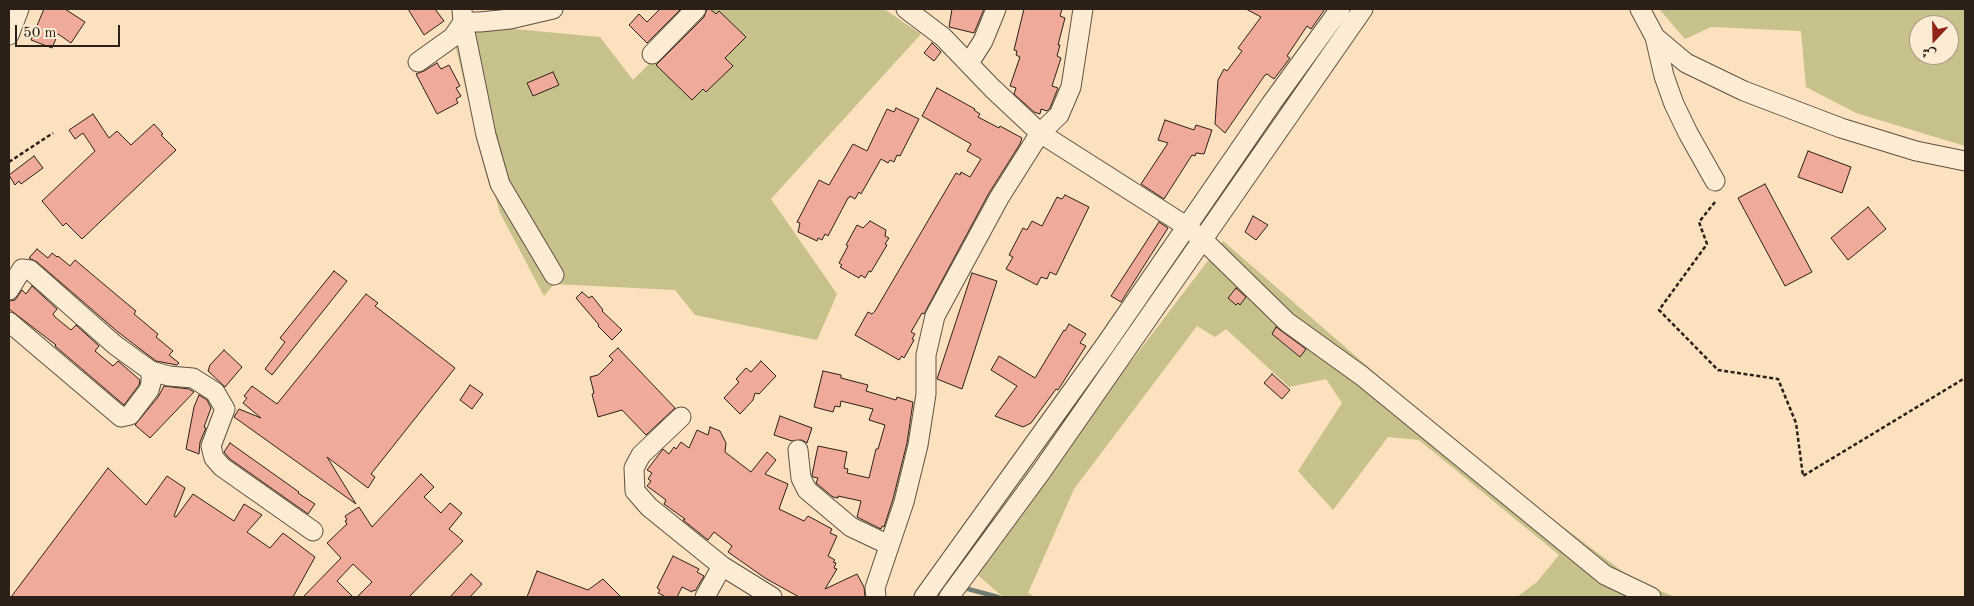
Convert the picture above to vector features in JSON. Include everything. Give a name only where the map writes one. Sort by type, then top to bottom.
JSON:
[{"type":"street","points":[[9,35],[19,9]]},
{"type":"street","points":[[462,15],[510,19],[553,9]]},
{"type":"street","points":[[652,54],[696,9]]},
{"type":"street","points":[[906,9],[943,37],[992,88],[1040,133],[1186,226],[1202,239],[1287,322],[1362,376],[1605,575],[1651,597]]},
{"type":"street","points":[[969,63],[983,41],[996,9]]},
{"type":"street","points":[[876,597],[875,588],[904,502],[918,445],[926,394],[926,355],[935,316],[999,198],[1040,133],[1059,115],[1070,87],[1083,9]]},
{"type":"street","points":[[924,597],[1106,344],[1271,104],[1340,9]]},
{"type":"street","points":[[949,597],[1047,464],[1363,9]]},
{"type":"street","points":[[1640,9],[1655,37],[1664,76],[1674,104],[1715,181]]},
{"type":"street","points":[[418,62],[453,37],[462,15]]},
{"type":"street","points":[[462,15],[486,135],[500,184],[554,275]]},
{"type":"street","points":[[1655,37],[1686,63],[1744,91],[1840,128],[1916,151],[1965,161]]},
{"type":"street","points":[[9,290],[22,269],[30,270],[115,345],[151,371],[169,376],[193,378],[215,392],[225,409],[211,446],[214,458],[222,468],[313,531]]},
{"type":"street","points":[[9,322],[121,417],[130,415],[148,390],[151,384],[151,371]]},
{"type":"street","points":[[681,418],[641,456],[634,468],[635,491],[649,507],[722,566],[772,597]]},
{"type":"street","points":[[798,450],[801,478],[807,490],[851,527],[889,545]]},
{"type":"street","points":[[704,597],[722,566]]},
{"type":"path","points":[[9,162],[53,133]]},
{"type":"path","points":[[1715,202],[1699,222],[1707,244],[1659,310],[1718,370],[1778,379],[1796,423],[1802,476],[1965,378]]},
{"type":"shaded area","points":[[704,9],[884,9],[921,34],[771,199],[837,294],[817,340],[695,315],[675,290],[554,284],[544,296],[500,213],[472,116],[450,23],[600,37],[633,80]]},
{"type":"shaded area","points":[[1659,9],[1965,9],[1965,146],[1856,113],[1806,87],[1801,31],[1711,27],[1685,39]]},
{"type":"shaded area","points":[[1223,241],[1488,471],[1634,580],[1675,597],[1517,597],[1537,582],[1559,555],[1419,440],[1388,437],[1333,510],[1298,471],[1342,403],[1326,379],[1289,387],[1226,329],[1215,337],[1197,326],[1074,489],[1028,593],[1036,597],[1003,597],[972,570]]},
{"type":"building","points":[[44,9],[65,9],[85,22],[71,43],[58,34],[52,48],[31,40]]},
{"type":"building","points":[[408,9],[435,9],[444,21],[424,35]]},
{"type":"building","points":[[660,9],[681,9],[647,43],[629,25],[639,14],[647,22]]},
{"type":"building","points":[[707,9],[716,14],[719,11],[746,37],[725,58],[733,66],[706,92],[703,89],[692,100],[656,65],[704,17]]},
{"type":"building","points":[[952,9],[984,9],[974,33],[949,27]]},
{"type":"building","points":[[1024,9],[1062,9],[1060,16],[1065,18],[1058,45],[1060,45],[1057,56],[1061,58],[1052,86],[1058,88],[1050,108],[1047,111],[1041,109],[1040,114],[1034,112],[1014,94],[1016,88],[1010,86],[1020,57],[1016,55],[1017,51],[1014,50]]},
{"type":"building","points":[[1246,9],[1325,9],[1311,29],[1307,26],[1287,56],[1290,58],[1274,79],[1267,74],[1265,75],[1225,133],[1215,124],[1218,80],[1224,69],[1227,71],[1242,51],[1238,48],[1261,17]]},
{"type":"building","points":[[932,43],[941,52],[934,61],[924,53]]},
{"type":"building","points":[[437,63],[441,69],[449,65],[460,86],[456,88],[461,96],[456,99],[458,103],[437,114],[416,74]]},
{"type":"building","points":[[553,72],[559,85],[533,96],[527,83]]},
{"type":"building","points":[[937,88],[975,109],[980,114],[978,117],[1022,138],[989,193],[924,314],[922,313],[911,332],[915,334],[912,339],[914,340],[904,358],[902,356],[899,360],[855,335],[868,312],[872,314],[875,311],[956,173],[960,175],[961,172],[970,177],[981,159],[967,151],[971,144],[922,116]]},
{"type":"building","points":[[896,108],[919,119],[900,156],[897,155],[894,162],[890,160],[888,163],[881,159],[861,194],[859,192],[855,199],[850,196],[848,198],[828,236],[825,234],[822,240],[818,238],[817,241],[798,232],[800,223],[797,222],[819,180],[829,185],[853,144],[867,151],[887,109],[894,112]]},
{"type":"building","points":[[93,114],[109,138],[117,131],[131,145],[154,124],[163,134],[161,135],[176,150],[82,239],[66,223],[63,226],[42,201],[95,151],[83,133],[75,139],[69,130]]},
{"type":"building","points":[[1165,120],[1194,130],[1196,125],[1212,130],[1204,154],[1196,153],[1195,156],[1192,155],[1164,199],[1141,184],[1168,143],[1158,140]]},
{"type":"building","points":[[1808,151],[1851,167],[1842,193],[1798,177]]},
{"type":"building","points":[[34,156],[43,168],[21,184],[19,181],[15,185],[9,175]]},
{"type":"building","points":[[1765,184],[1812,272],[1785,286],[1738,198]]},
{"type":"building","points":[[1065,195],[1089,207],[1056,275],[1050,272],[1047,279],[1041,277],[1037,285],[1006,269],[1013,257],[1009,255],[1023,228],[1027,230],[1032,221],[1042,226],[1057,197],[1062,199]]},
{"type":"building","points":[[1868,207],[1886,229],[1848,260],[1831,238]]},
{"type":"building","points":[[1253,216],[1268,225],[1256,240],[1245,232]]},
{"type":"building","points":[[870,221],[886,230],[885,236],[889,238],[885,244],[887,245],[871,272],[869,271],[865,278],[861,275],[859,278],[840,267],[842,265],[839,263],[857,225],[863,228]]},
{"type":"building","points":[[1159,222],[1168,228],[1121,302],[1111,296]]},
{"type":"building","points":[[37,249],[48,258],[52,253],[58,256],[70,266],[75,260],[136,311],[134,314],[158,334],[156,337],[173,351],[169,355],[179,363],[177,365],[156,361],[118,332],[37,262],[29,258]]},
{"type":"building","points":[[334,271],[347,281],[272,375],[265,369],[285,342],[280,338]]},
{"type":"building","points":[[972,273],[997,281],[962,389],[937,379]]},
{"type":"building","points":[[32,286],[57,309],[53,314],[55,317],[71,330],[76,325],[99,346],[95,351],[113,366],[118,361],[140,380],[139,385],[124,405],[56,345],[9,309],[9,301],[15,300],[22,290],[26,294]]},
{"type":"building","points":[[1236,288],[1246,297],[1240,305],[1238,303],[1236,305],[1228,298]]},
{"type":"building","points":[[582,292],[589,298],[592,296],[602,311],[622,330],[612,340],[598,326],[576,298]]},
{"type":"building","points":[[366,294],[378,303],[375,306],[455,368],[371,474],[375,477],[368,488],[327,457],[356,504],[234,417],[239,409],[261,418],[243,403],[247,398],[244,396],[252,386],[277,404]]},
{"type":"building","points":[[1069,324],[1086,334],[1080,343],[1086,346],[1058,390],[1056,389],[1031,423],[1023,427],[995,416],[1017,386],[991,370],[999,356],[1035,378]]},
{"type":"building","points":[[1276,327],[1306,349],[1300,357],[1272,334]]},
{"type":"building","points":[[618,348],[675,408],[646,435],[622,410],[598,417],[590,377],[598,375],[613,360],[609,356]]},
{"type":"building","points":[[224,350],[242,367],[225,387],[208,371],[210,365]]},
{"type":"building","points":[[761,361],[776,376],[759,394],[755,393],[753,400],[740,414],[724,398],[739,382],[736,379],[746,368],[751,372]]},
{"type":"building","points":[[823,371],[841,375],[841,378],[868,385],[866,391],[896,400],[897,397],[913,402],[907,443],[893,499],[884,527],[882,526],[881,529],[857,517],[861,501],[838,496],[838,498],[833,497],[816,483],[818,478],[812,475],[818,446],[847,452],[844,468],[848,469],[847,473],[869,478],[876,449],[878,449],[885,425],[869,420],[873,409],[841,401],[840,407],[835,406],[833,412],[814,407]]},
{"type":"building","points":[[1272,374],[1290,390],[1282,399],[1264,383]]},
{"type":"building","points":[[470,385],[483,394],[472,409],[460,400]]},
{"type":"building","points":[[164,386],[189,389],[194,392],[150,438],[135,425],[158,397]]},
{"type":"building","points":[[199,395],[207,400],[211,408],[200,442],[199,454],[186,449],[194,407]]},
{"type":"building","points":[[780,416],[812,428],[807,443],[802,440],[792,441],[774,435]]},
{"type":"building","points":[[710,427],[720,431],[726,443],[725,452],[751,472],[767,452],[776,460],[765,474],[788,484],[779,509],[804,521],[808,516],[832,529],[830,533],[837,536],[828,556],[835,560],[833,562],[836,563],[834,568],[837,569],[825,589],[857,574],[864,587],[865,597],[799,597],[765,578],[728,552],[732,546],[714,532],[708,540],[683,520],[685,519],[664,504],[666,500],[647,486],[651,481],[648,479],[652,473],[647,470],[663,449],[669,454],[681,442],[689,448],[697,430],[708,435]]},
{"type":"building","points":[[230,443],[315,504],[308,514],[230,459],[224,452]]},
{"type":"building","points":[[108,468],[146,505],[167,476],[185,488],[174,516],[176,517],[193,494],[234,521],[244,504],[262,515],[247,532],[270,548],[283,533],[315,557],[293,597],[11,597]]},
{"type":"building","points":[[421,474],[434,487],[424,497],[441,513],[450,503],[462,513],[449,529],[463,541],[409,597],[357,597],[372,582],[353,564],[337,581],[353,597],[303,597],[341,558],[327,543],[347,524],[345,516],[359,507],[372,527]]},
{"type":"building","points":[[673,556],[699,569],[697,572],[704,576],[695,591],[693,590],[692,592],[682,587],[677,597],[666,597],[658,593],[660,590],[657,588]]},
{"type":"building","points":[[537,571],[588,590],[603,579],[621,597],[527,597]]},
{"type":"building","points":[[471,574],[482,584],[470,597],[450,597]]},
{"type":"waterway","points":[[968,589],[998,597]]}]
